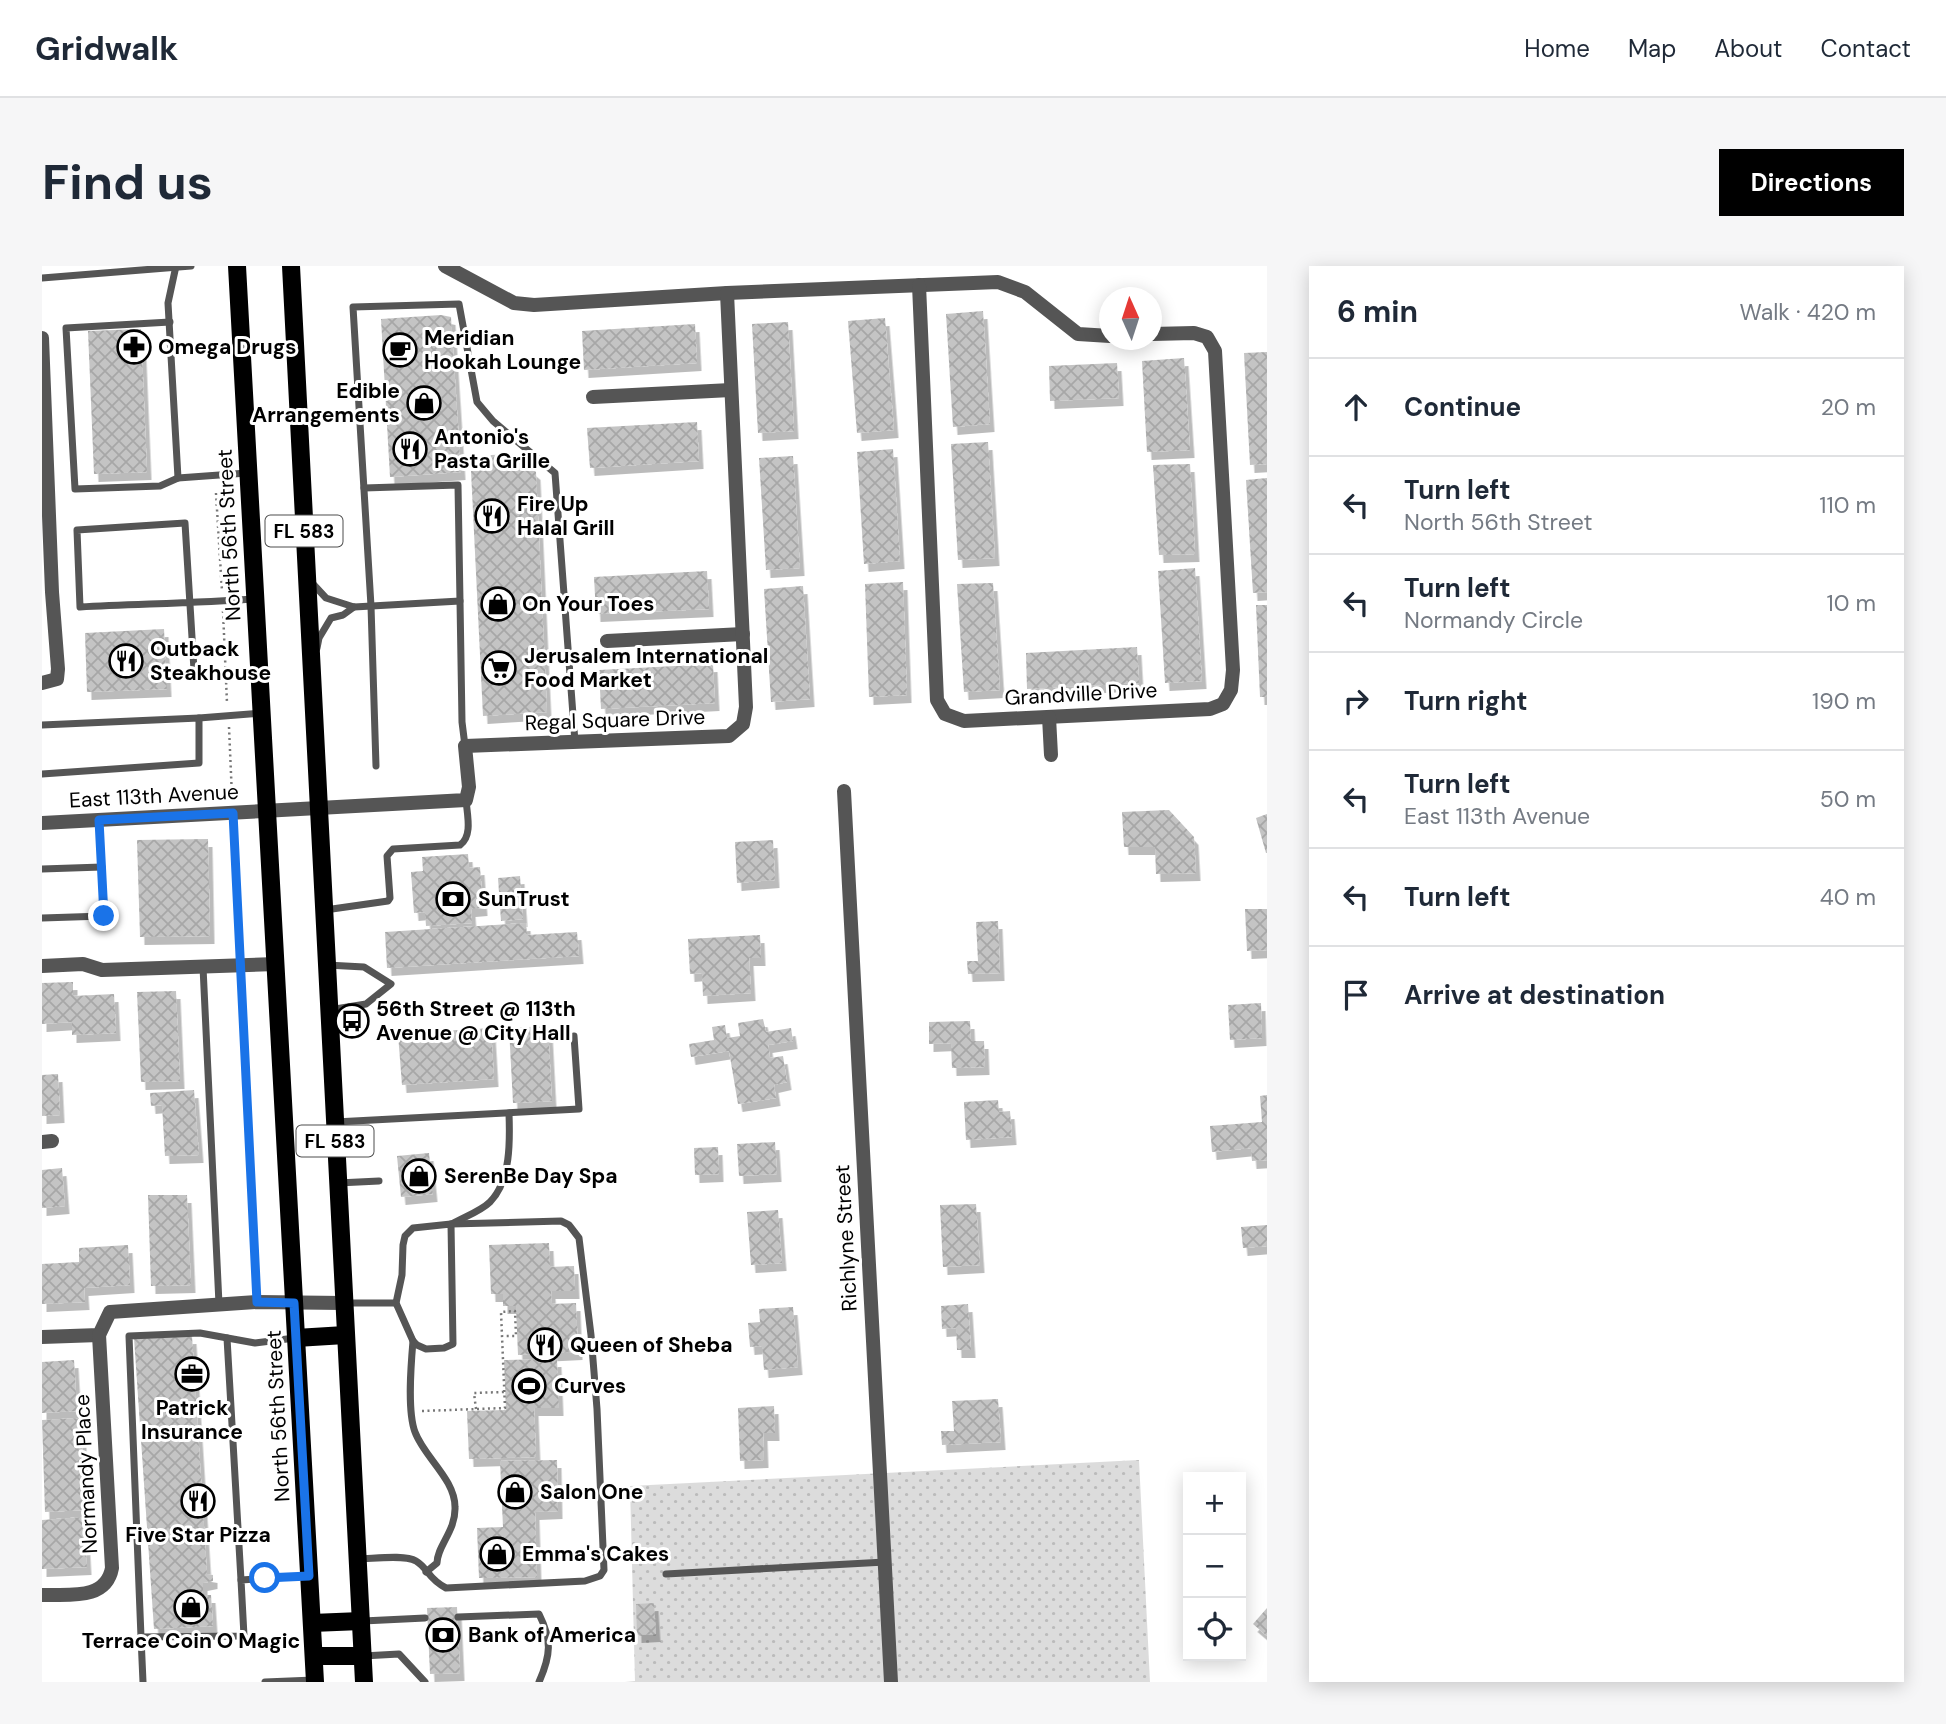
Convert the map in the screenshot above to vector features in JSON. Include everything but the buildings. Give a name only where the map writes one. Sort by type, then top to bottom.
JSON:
[{"type":"main road","name":"North 56th Street","points":[[237,266],[315,1681]]},
{"type":"main road","name":"FL 583","points":[[291,266],[364,1682]]},
{"type":"main road","points":[[296,1338],[345,1335]]},
{"type":"main road","points":[[312,1623],[361,1621]]},
{"type":"main road","points":[[314,1656],[363,1656]]},
{"type":"street","points":[[445,266],[497,295],[514,303],[524,304],[998,282],[1025,292],[1077,334],[1099,335]]},
{"type":"street","name":"Grandville Drive","points":[[919,285],[937,700],[945,714],[964,721],[1210,709],[1223,705],[1230,690],[1233,670],[1215,351],[1207,337],[1194,332],[1162,334]]},
{"type":"street","name":"Regal Square Drive","points":[[465,747],[729,736],[743,724],[746,707],[727,293]]},
{"type":"street","points":[[42,338],[52,592],[58,669],[57,679],[42,682]]},
{"type":"street","points":[[593,397],[731,390]]},
{"type":"street","points":[[607,641],[743,634]]},
{"type":"street","points":[[1049,717],[1051,755]]},
{"type":"street","points":[[318,808],[466,800],[469,787],[465,747]]},
{"type":"street","name":"Richlyne Street","points":[[844,791],[891,1682]]},
{"type":"street","name":"East 113th Avenue","points":[[42,823],[318,808]]},
{"type":"street","points":[[42,966],[83,964],[102,970],[276,964]]},
{"type":"street","points":[[42,1337],[99,1335],[110,1312],[257,1302],[343,1303]]},
{"type":"street","name":"Normandy Place","points":[[42,1595],[95,1592],[104,1587],[110,1579],[112,1569],[99,1335]]},
{"type":"lane","points":[[42,278],[79,270],[191,266]]},
{"type":"lane","points":[[176,267],[168,303],[178,478]]},
{"type":"lane","points":[[376,766],[371,606],[353,307],[459,303],[477,402],[493,421],[555,473],[575,742]]},
{"type":"lane","points":[[170,322],[66,328],[75,489],[160,486],[178,478],[249,473]]},
{"type":"lane","points":[[364,488],[458,485],[462,722],[465,747]]},
{"type":"lane","points":[[194,670],[190,602],[185,523],[77,530],[80,607],[190,602],[222,601],[256,598]]},
{"type":"lane","points":[[306,575],[317,592],[326,598],[354,607],[460,601]]},
{"type":"lane","points":[[312,679],[319,638],[331,618],[344,615],[354,607]]},
{"type":"lane","points":[[42,725],[263,713]]},
{"type":"lane","points":[[42,774],[199,764],[199,718]]},
{"type":"lane","points":[[323,910],[387,901],[390,898],[387,856],[393,849],[460,845],[466,841],[466,800]]},
{"type":"lane","points":[[42,918],[104,916],[99,820]]},
{"type":"lane","points":[[42,869],[102,867]]},
{"type":"lane","points":[[326,965],[365,967],[391,984],[366,1004],[328,1010]]},
{"type":"lane","points":[[203,966],[219,1305]]},
{"type":"lane","points":[[334,1122],[579,1109],[574,1036]]},
{"type":"lane","points":[[452,1224],[489,1203],[499,1190],[509,1158],[509,1113]]},
{"type":"lane","points":[[338,1183],[379,1181]]},
{"type":"lane","points":[[358,1559],[405,1558],[416,1561],[433,1582],[446,1588],[585,1581],[600,1576],[604,1570],[591,1335],[579,1238],[569,1225],[561,1221],[452,1224],[413,1228],[405,1236],[402,1245],[402,1275],[396,1303],[413,1341],[410,1370],[415,1433],[452,1494],[455,1506],[452,1531],[437,1556],[437,1563],[426,1572]]},
{"type":"lane","points":[[413,1341],[426,1349],[444,1348],[453,1344],[452,1224]]},
{"type":"lane","points":[[343,1303],[396,1303]]},
{"type":"lane","points":[[143,1682],[129,1336],[200,1333],[254,1343],[296,1338]]},
{"type":"lane","points":[[141,1637],[244,1636],[227,1338]]},
{"type":"lane","points":[[666,1574],[884,1562]]},
{"type":"lane","points":[[241,1580],[309,1576]]},
{"type":"lane","points":[[458,1617],[539,1614],[548,1633],[548,1661],[539,1682]]},
{"type":"lane","points":[[361,1621],[425,1618]]},
{"type":"lane","points":[[363,1656],[399,1654],[425,1682]]},
{"type":"lane","points":[[265,1682],[315,1681]]},
{"type":"path","points":[[216,493],[257,1302]]},
{"type":"path","points":[[412,1411],[505,1408],[501,1311],[515,1311],[516,1336],[503,1336]]},
{"type":"path","points":[[476,1409],[474,1393],[505,1392]]},
{"type":"shaded area","points":[[1139,1460],[1150,1682],[625,1682],[635,1681],[630,1486]]},
{"type":"place","name":"Omega Drugs","points":[[134,347]]},
{"type":"place","name":"Meridian Hookah Lounge","points":[[400,350]]},
{"type":"place","name":"Edible Arrangements","points":[[424,403]]},
{"type":"place","name":"Antonio's Pasta Grille","points":[[410,449]]},
{"type":"place","name":"Fire Up Halal Grill","points":[[492,516]]},
{"type":"place","name":"On Your Toes","points":[[498,604]]},
{"type":"place","name":"Outback Steakhouse","points":[[126,661]]},
{"type":"place","name":"Jerusalem International Food Market","points":[[499,668]]},
{"type":"place","name":"SunTrust","points":[[453,899]]},
{"type":"place","name":"56th Street @ 113th Avenue @ City Hall","points":[[352,1021]]},
{"type":"place","name":"SerenBe Day Spa","points":[[419,1176]]},
{"type":"place","name":"Queen of Sheba","points":[[545,1345]]},
{"type":"place","name":"Patrick Insurance","points":[[192,1374]]},
{"type":"place","name":"Curves","points":[[529,1386]]},
{"type":"place","name":"Salon One","points":[[515,1492]]},
{"type":"place","name":"Five Star Pizza","points":[[198,1501]]},
{"type":"place","name":"Emma's Cakes","points":[[497,1554]]},
{"type":"place","name":"Terrace Coin O Magic","points":[[191,1607]]},
{"type":"place","name":"Bank of America","points":[[443,1635]]},
{"type":"route","points":[[104,916],[99,820],[233,813],[257,1302],[294,1303],[309,1576],[265,1578]]}]
